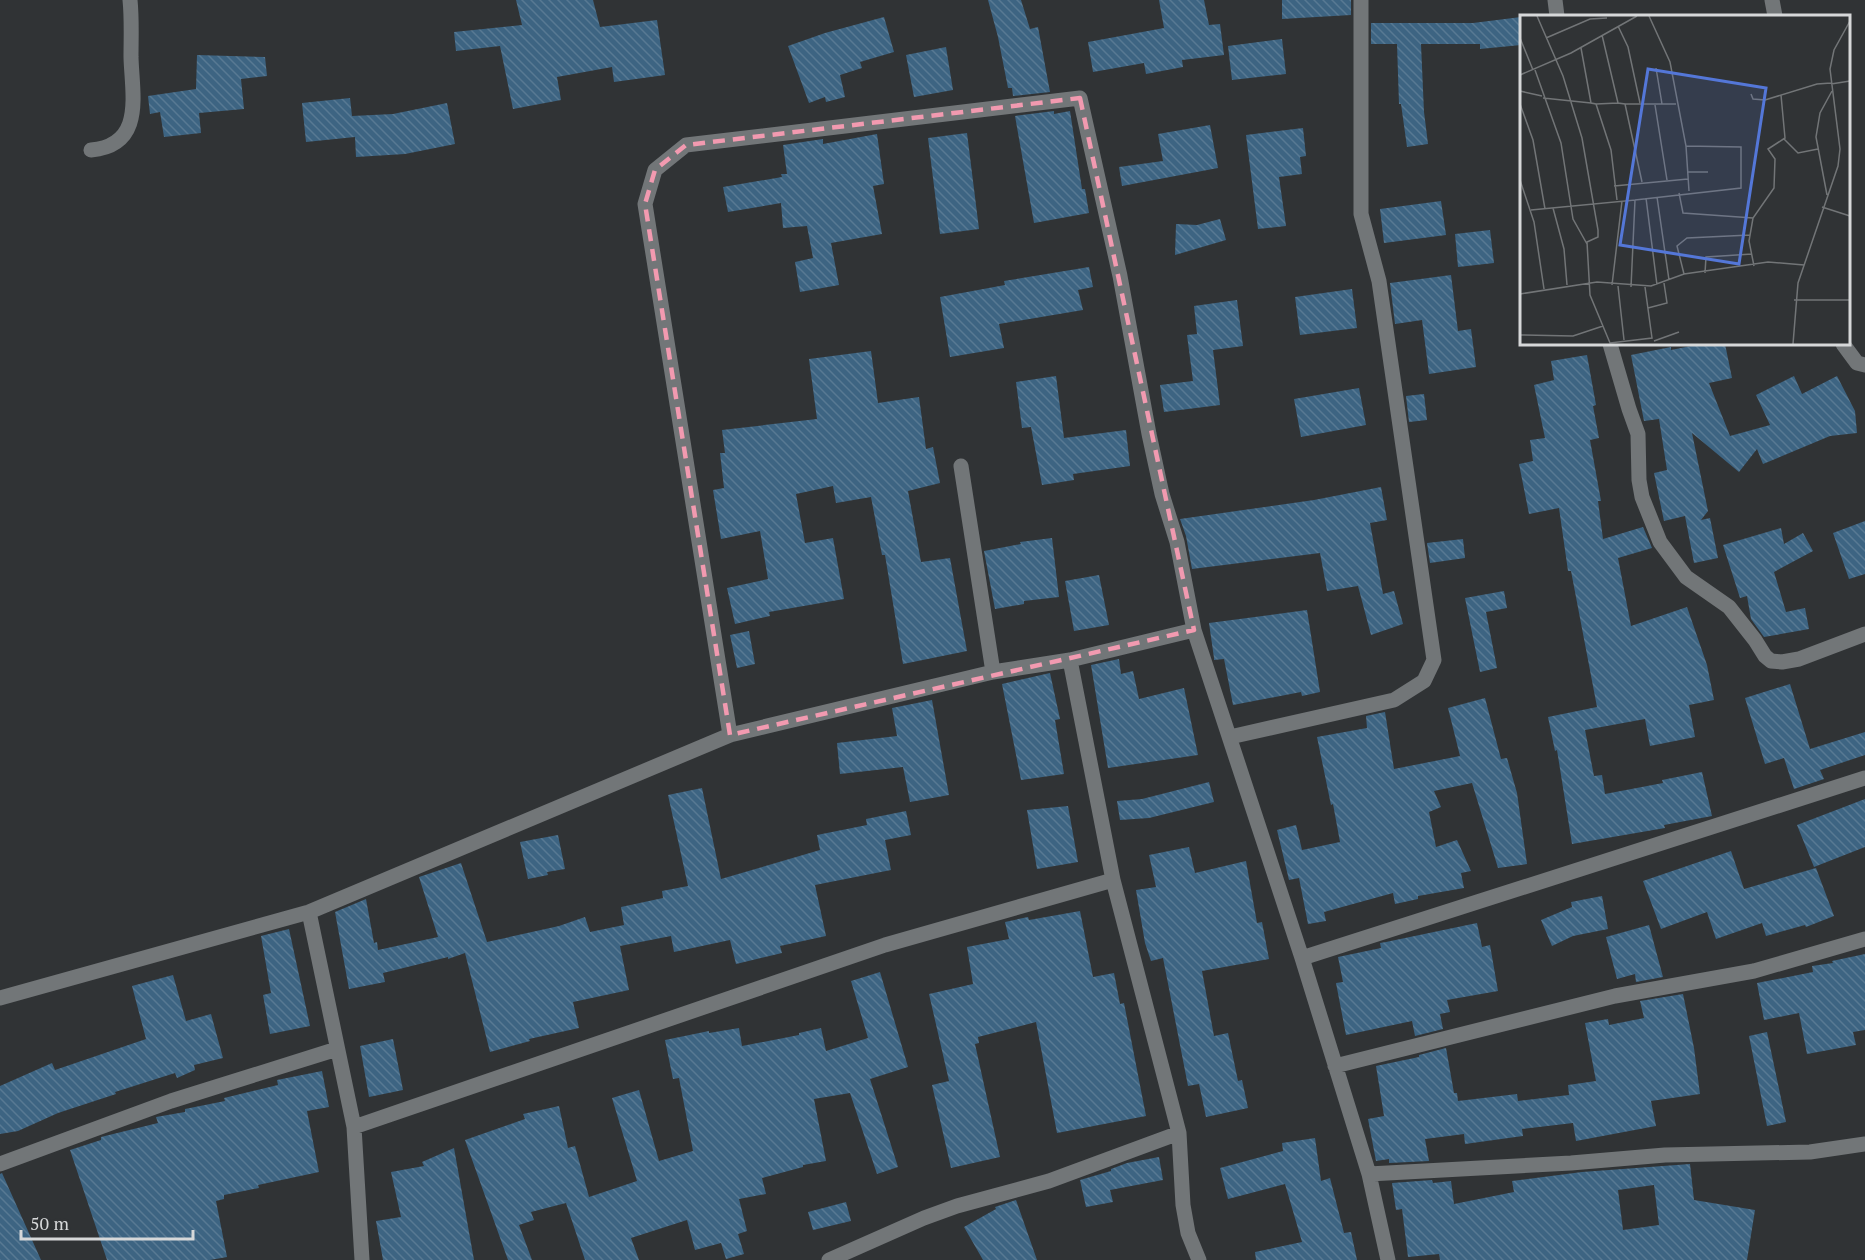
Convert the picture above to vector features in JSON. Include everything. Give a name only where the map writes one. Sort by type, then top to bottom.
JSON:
[{"type":"street","points":[[91,150],[103,149],[116,142],[126,132],[133,117],[130,0]]},
{"type":"street","points":[[1230,737],[1394,700],[1424,681],[1434,660],[1379,281],[1361,214],[1361,0]]},
{"type":"street","points":[[1555,0],[1557,15]]},
{"type":"street","points":[[1772,0],[1775,15]]},
{"type":"street","points":[[730,735],[645,204],[655,170],[686,145],[1080,98],[1120,276],[1162,495],[1177,542],[1194,630],[1302,958],[1369,1174],[1388,1260]]},
{"type":"street","points":[[1610,345],[1638,434],[1639,480],[1642,497],[1660,542],[1686,577],[1729,607],[1771,661],[1782,662],[1798,659],[1865,634]]},
{"type":"street","points":[[1845,345],[1857,363],[1865,365]]},
{"type":"street","points":[[961,466],[993,672]]},
{"type":"street","points":[[0,998],[309,912],[730,735],[993,672],[1070,660],[1194,630]]},
{"type":"street","points":[[1070,660],[1113,880],[1179,1133],[1183,1205],[1188,1233],[1199,1260]]},
{"type":"street","points":[[1302,958],[1865,778]]},
{"type":"street","points":[[354,1127],[885,945],[1113,880]]},
{"type":"street","points":[[309,912],[354,1127],[362,1260]]},
{"type":"street","points":[[1335,1066],[1615,996],[1754,971],[1865,939]]},
{"type":"street","points":[[0,1164],[171,1101],[337,1049]]},
{"type":"street","points":[[829,1260],[946,1210],[1049,1181],[1179,1133]]},
{"type":"street","points":[[1369,1174],[1571,1163],[1665,1155],[1810,1152],[1865,1144]]},
{"type":"highlighted area","points":[[1080,98],[1194,630],[730,735],[645,204],[655,170],[686,145]]},
{"type":"building","points":[[516,0],[593,0],[600,27],[657,20],[665,75],[614,82],[612,67],[557,77],[561,100],[513,109],[500,46],[456,51],[454,32],[522,25]]},
{"type":"building","points":[[988,0],[1021,0],[1030,29],[1038,27],[1050,92],[1013,96],[1012,88],[1008,88]]},
{"type":"building","points":[[1159,0],[1204,0],[1209,25],[1220,24],[1224,55],[1182,60],[1183,67],[1146,74],[1144,63],[1093,72],[1088,42],[1164,28]]},
{"type":"building","points":[[1282,0],[1351,0],[1351,15],[1282,19]]},
{"type":"building","points":[[884,17],[894,52],[860,62],[862,68],[840,75],[845,97],[826,102],[825,97],[809,103],[788,46]]},
{"type":"building","points":[[1520,17],[1520,45],[1480,49],[1480,44],[1421,44],[1428,144],[1407,147],[1401,104],[1399,104],[1397,44],[1371,44],[1371,23],[1473,23]]},
{"type":"building","points":[[1282,39],[1286,74],[1232,80],[1228,46]]},
{"type":"building","points":[[946,47],[953,90],[914,97],[906,55]]},
{"type":"building","points":[[197,55],[265,57],[267,76],[241,79],[244,109],[199,113],[201,133],[164,137],[160,112],[150,114],[148,96],[196,89]]},
{"type":"building","points":[[350,98],[352,116],[393,114],[447,103],[455,144],[405,154],[356,157],[355,137],[306,142],[302,103]]},
{"type":"building","points":[[1054,111],[1054,114],[1070,111],[1082,189],[1085,189],[1089,213],[1034,223],[1015,116]]},
{"type":"building","points":[[1210,125],[1218,168],[1122,186],[1119,167],[1163,161],[1158,134]]},
{"type":"building","points":[[1303,128],[1306,156],[1300,157],[1302,174],[1279,177],[1286,226],[1258,229],[1246,135]]},
{"type":"building","points":[[967,133],[979,229],[940,234],[928,138]]},
{"type":"building","points":[[877,134],[884,184],[873,186],[882,234],[831,243],[839,285],[800,292],[795,262],[813,258],[807,226],[783,228],[781,203],[728,212],[723,187],[782,177],[781,174],[787,174],[783,145],[823,139],[823,144]]},
{"type":"building","points":[[1441,201],[1446,235],[1384,243],[1380,209]]},
{"type":"building","points":[[1220,219],[1226,240],[1175,255],[1176,224],[1197,225]]},
{"type":"building","points":[[1490,230],[1494,263],[1458,267],[1455,234]]},
{"type":"building","points":[[1089,267],[1093,287],[1078,290],[1083,310],[999,324],[1004,348],[950,357],[940,297],[1005,285],[1004,281]]},
{"type":"building","points":[[1451,275],[1458,331],[1471,329],[1476,367],[1429,374],[1422,320],[1395,324],[1390,283]]},
{"type":"building","points":[[1352,289],[1357,328],[1300,335],[1295,297]]},
{"type":"building","points":[[1237,300],[1243,346],[1213,350],[1220,405],[1164,412],[1160,385],[1193,381],[1187,335],[1197,334],[1194,306]]},
{"type":"building","points":[[1696,345],[1725,345],[1732,378],[1709,383],[1730,436],[1770,425],[1756,395],[1794,376],[1802,394],[1837,376],[1855,411],[1857,433],[1830,436],[1763,464],[1757,449],[1739,472],[1692,433],[1708,511],[1701,520],[1710,518],[1718,558],[1694,563],[1685,516],[1664,521],[1654,473],[1667,470],[1659,419],[1644,421],[1631,355],[1671,347],[1671,350]]},
{"type":"building","points":[[871,351],[878,403],[919,397],[926,449],[933,447],[940,483],[908,491],[921,562],[950,558],[967,651],[903,664],[885,555],[882,555],[871,497],[836,503],[833,486],[796,494],[805,543],[833,538],[844,599],[769,612],[770,616],[735,624],[727,588],[768,579],[760,531],[721,539],[713,490],[724,488],[720,453],[725,453],[722,430],[817,419],[809,359]]},
{"type":"building","points":[[1587,355],[1599,438],[1590,440],[1601,501],[1598,501],[1603,539],[1643,527],[1652,548],[1618,558],[1631,626],[1687,607],[1707,665],[1714,700],[1689,705],[1695,737],[1650,746],[1645,719],[1585,730],[1594,776],[1602,775],[1605,794],[1663,783],[1662,780],[1702,772],[1712,816],[1664,825],[1665,828],[1572,844],[1557,750],[1555,751],[1548,717],[1597,707],[1571,571],[1568,571],[1559,508],[1529,514],[1519,464],[1533,461],[1530,440],[1545,438],[1534,385],[1554,380],[1551,361]]},
{"type":"building","points":[[1056,376],[1064,438],[1126,430],[1130,466],[1073,474],[1074,480],[1042,485],[1031,427],[1022,428],[1016,382]]},
{"type":"building","points":[[1359,388],[1366,425],[1301,437],[1294,399]]},
{"type":"building","points":[[1424,394],[1427,420],[1409,422],[1406,396]]},
{"type":"building","points":[[1381,487],[1387,520],[1370,523],[1383,594],[1394,591],[1403,624],[1371,635],[1358,586],[1327,591],[1320,553],[1192,569],[1186,536],[1180,519],[1314,500]]},
{"type":"building","points":[[1865,521],[1865,574],[1849,579],[1833,533]]},
{"type":"building","points":[[1781,528],[1784,544],[1803,533],[1813,551],[1774,572],[1786,612],[1805,608],[1809,629],[1764,637],[1751,619],[1747,596],[1740,598],[1723,545]]},
{"type":"building","points":[[1052,538],[1059,597],[1024,601],[1024,604],[995,609],[984,551],[1021,544],[1020,542]]},
{"type":"building","points":[[1463,539],[1465,558],[1430,563],[1427,543]]},
{"type":"building","points":[[1099,575],[1109,625],[1074,631],[1065,581]]},
{"type":"building","points":[[1504,591],[1507,608],[1486,612],[1497,668],[1480,672],[1465,598]]},
{"type":"building","points":[[1307,610],[1320,692],[1302,696],[1301,692],[1233,705],[1224,659],[1214,660],[1209,623]]},
{"type":"building","points":[[749,631],[755,664],[737,668],[730,635]]},
{"type":"building","points":[[1119,659],[1121,674],[1133,671],[1139,699],[1184,688],[1198,755],[1108,768],[1091,665]]},
{"type":"building","points":[[1050,673],[1060,719],[1055,720],[1064,774],[1021,780],[1002,684]]},
{"type":"building","points":[[1790,684],[1810,749],[1865,732],[1865,755],[1820,770],[1824,779],[1794,789],[1784,758],[1765,764],[1745,698]]},
{"type":"building","points":[[1485,698],[1501,759],[1507,758],[1517,793],[1527,864],[1498,868],[1472,783],[1434,791],[1441,807],[1429,812],[1436,847],[1457,840],[1471,871],[1461,873],[1464,888],[1418,896],[1418,899],[1395,904],[1393,893],[1324,912],[1326,921],[1308,924],[1299,878],[1289,880],[1277,830],[1296,825],[1302,850],[1340,842],[1317,737],[1367,728],[1366,716],[1385,712],[1394,769],[1460,756],[1448,708]]},
{"type":"building","points":[[932,700],[949,795],[910,802],[903,767],[840,774],[837,743],[897,736],[892,708]]},
{"type":"building","points":[[1209,782],[1214,802],[1149,818],[1120,820],[1117,801],[1142,799]]},
{"type":"building","points":[[702,788],[721,879],[820,850],[817,835],[867,825],[866,819],[906,811],[911,835],[885,840],[891,870],[815,885],[826,936],[780,946],[782,953],[736,964],[730,940],[674,952],[671,936],[620,946],[629,990],[573,1002],[579,1028],[529,1039],[530,1041],[490,1052],[465,953],[448,959],[448,957],[383,973],[385,982],[349,989],[335,912],[366,899],[374,943],[377,942],[378,950],[438,937],[419,877],[461,863],[487,942],[559,926],[585,917],[590,932],[624,925],[621,907],[663,898],[662,891],[688,886],[668,795]]},
{"type":"building","points":[[1865,799],[1865,847],[1814,867],[1797,825]]},
{"type":"building","points":[[1068,806],[1078,862],[1037,869],[1027,810]]},
{"type":"building","points":[[558,835],[565,869],[547,872],[548,875],[528,879],[520,842]]},
{"type":"building","points":[[1189,847],[1195,873],[1246,861],[1257,923],[1262,922],[1269,959],[1202,971],[1214,1036],[1228,1033],[1238,1081],[1242,1080],[1248,1108],[1206,1117],[1199,1084],[1188,1086],[1163,958],[1151,961],[1145,943],[1136,890],[1156,887],[1149,855]]},
{"type":"building","points":[[1731,851],[1744,889],[1816,868],[1834,916],[1806,927],[1805,925],[1766,936],[1762,923],[1716,939],[1707,912],[1661,929],[1643,881]]},
{"type":"building","points":[[1602,896],[1608,929],[1573,936],[1552,946],[1541,920],[1572,907],[1571,902]]},
{"type":"building","points":[[1080,911],[1093,977],[1114,973],[1120,1004],[1124,1003],[1146,1116],[1057,1133],[1036,1022],[978,1037],[979,1043],[975,1044],[1000,1157],[951,1168],[932,1085],[949,1081],[929,994],[973,984],[967,947],[1009,939],[1005,922]]},
{"type":"building","points":[[1477,923],[1482,947],[1490,945],[1498,991],[1447,1000],[1450,1012],[1440,1014],[1443,1029],[1415,1036],[1412,1021],[1346,1035],[1336,983],[1343,982],[1338,957],[1381,948],[1380,943]]},
{"type":"building","points":[[1649,925],[1663,977],[1636,982],[1635,974],[1617,979],[1606,937]]},
{"type":"building","points":[[289,929],[310,1026],[270,1034],[263,995],[271,993],[261,936]]},
{"type":"building","points":[[1865,954],[1865,1030],[1853,1032],[1856,1045],[1807,1054],[1799,1013],[1764,1020],[1757,983],[1813,972],[1812,966]]},
{"type":"building","points":[[880,972],[908,1067],[870,1079],[898,1167],[877,1174],[850,1093],[814,1099],[826,1161],[803,1165],[803,1167],[762,1178],[766,1194],[739,1199],[747,1231],[738,1234],[744,1254],[726,1259],[721,1243],[695,1250],[687,1220],[631,1238],[639,1260],[585,1260],[566,1203],[531,1212],[534,1220],[519,1225],[532,1260],[508,1260],[465,1140],[525,1119],[523,1114],[559,1106],[568,1148],[575,1146],[589,1197],[637,1181],[612,1098],[639,1090],[659,1161],[693,1151],[679,1078],[673,1079],[665,1040],[709,1031],[709,1033],[739,1028],[742,1046],[799,1035],[799,1033],[821,1028],[826,1051],[868,1038],[851,981]]},
{"type":"building","points":[[173,975],[186,1021],[211,1014],[223,1058],[194,1065],[195,1070],[177,1078],[175,1073],[58,1113],[18,1131],[0,1134],[0,1086],[52,1063],[55,1070],[146,1039],[132,986]]},
{"type":"building","points":[[1683,994],[1700,1094],[1651,1101],[1656,1126],[1576,1141],[1573,1123],[1522,1129],[1523,1136],[1465,1144],[1464,1134],[1425,1139],[1429,1161],[1389,1163],[1389,1159],[1376,1161],[1368,1119],[1384,1116],[1376,1066],[1419,1057],[1419,1055],[1446,1048],[1454,1093],[1457,1093],[1458,1101],[1517,1094],[1518,1101],[1569,1095],[1568,1085],[1596,1081],[1585,1023],[1608,1019],[1609,1025],[1644,1018],[1640,1001]]},
{"type":"building","points":[[1767,1032],[1786,1122],[1767,1126],[1749,1036]]},
{"type":"building","points":[[393,1039],[403,1090],[369,1097],[360,1046]]},
{"type":"building","points":[[322,1071],[329,1107],[307,1111],[319,1172],[258,1185],[259,1188],[224,1195],[224,1199],[216,1201],[227,1257],[210,1260],[107,1260],[70,1150],[101,1140],[101,1137],[158,1123],[156,1117],[185,1112],[185,1109],[225,1101],[224,1098],[278,1085],[277,1080]]},
{"type":"building","points":[[1315,1138],[1321,1181],[1330,1178],[1344,1233],[1351,1232],[1357,1260],[1256,1260],[1255,1252],[1302,1242],[1285,1184],[1228,1199],[1220,1168],[1283,1151],[1282,1143]]},
{"type":"building","points":[[454,1148],[474,1260],[383,1260],[376,1221],[401,1217],[391,1172],[424,1166],[422,1162]]},
{"type":"building","points":[[1159,1157],[1163,1180],[1110,1190],[1113,1202],[1086,1207],[1080,1180],[1111,1171],[1127,1163]]},
{"type":"building","points":[[1690,1164],[1694,1200],[1755,1210],[1747,1260],[1440,1260],[1439,1254],[1408,1257],[1402,1209],[1396,1210],[1392,1183],[1451,1181],[1454,1204],[1514,1192],[1512,1181],[1582,1172]],"holes":[[[1654,1185],[1659,1225],[1623,1230],[1618,1190]]]},
{"type":"building","points":[[2,1173],[41,1260],[0,1260],[0,1174]]},
{"type":"building","points":[[1016,1200],[1037,1260],[983,1260],[964,1227],[996,1209],[995,1207]]},
{"type":"building","points":[[846,1202],[851,1221],[813,1230],[808,1212]]}]
